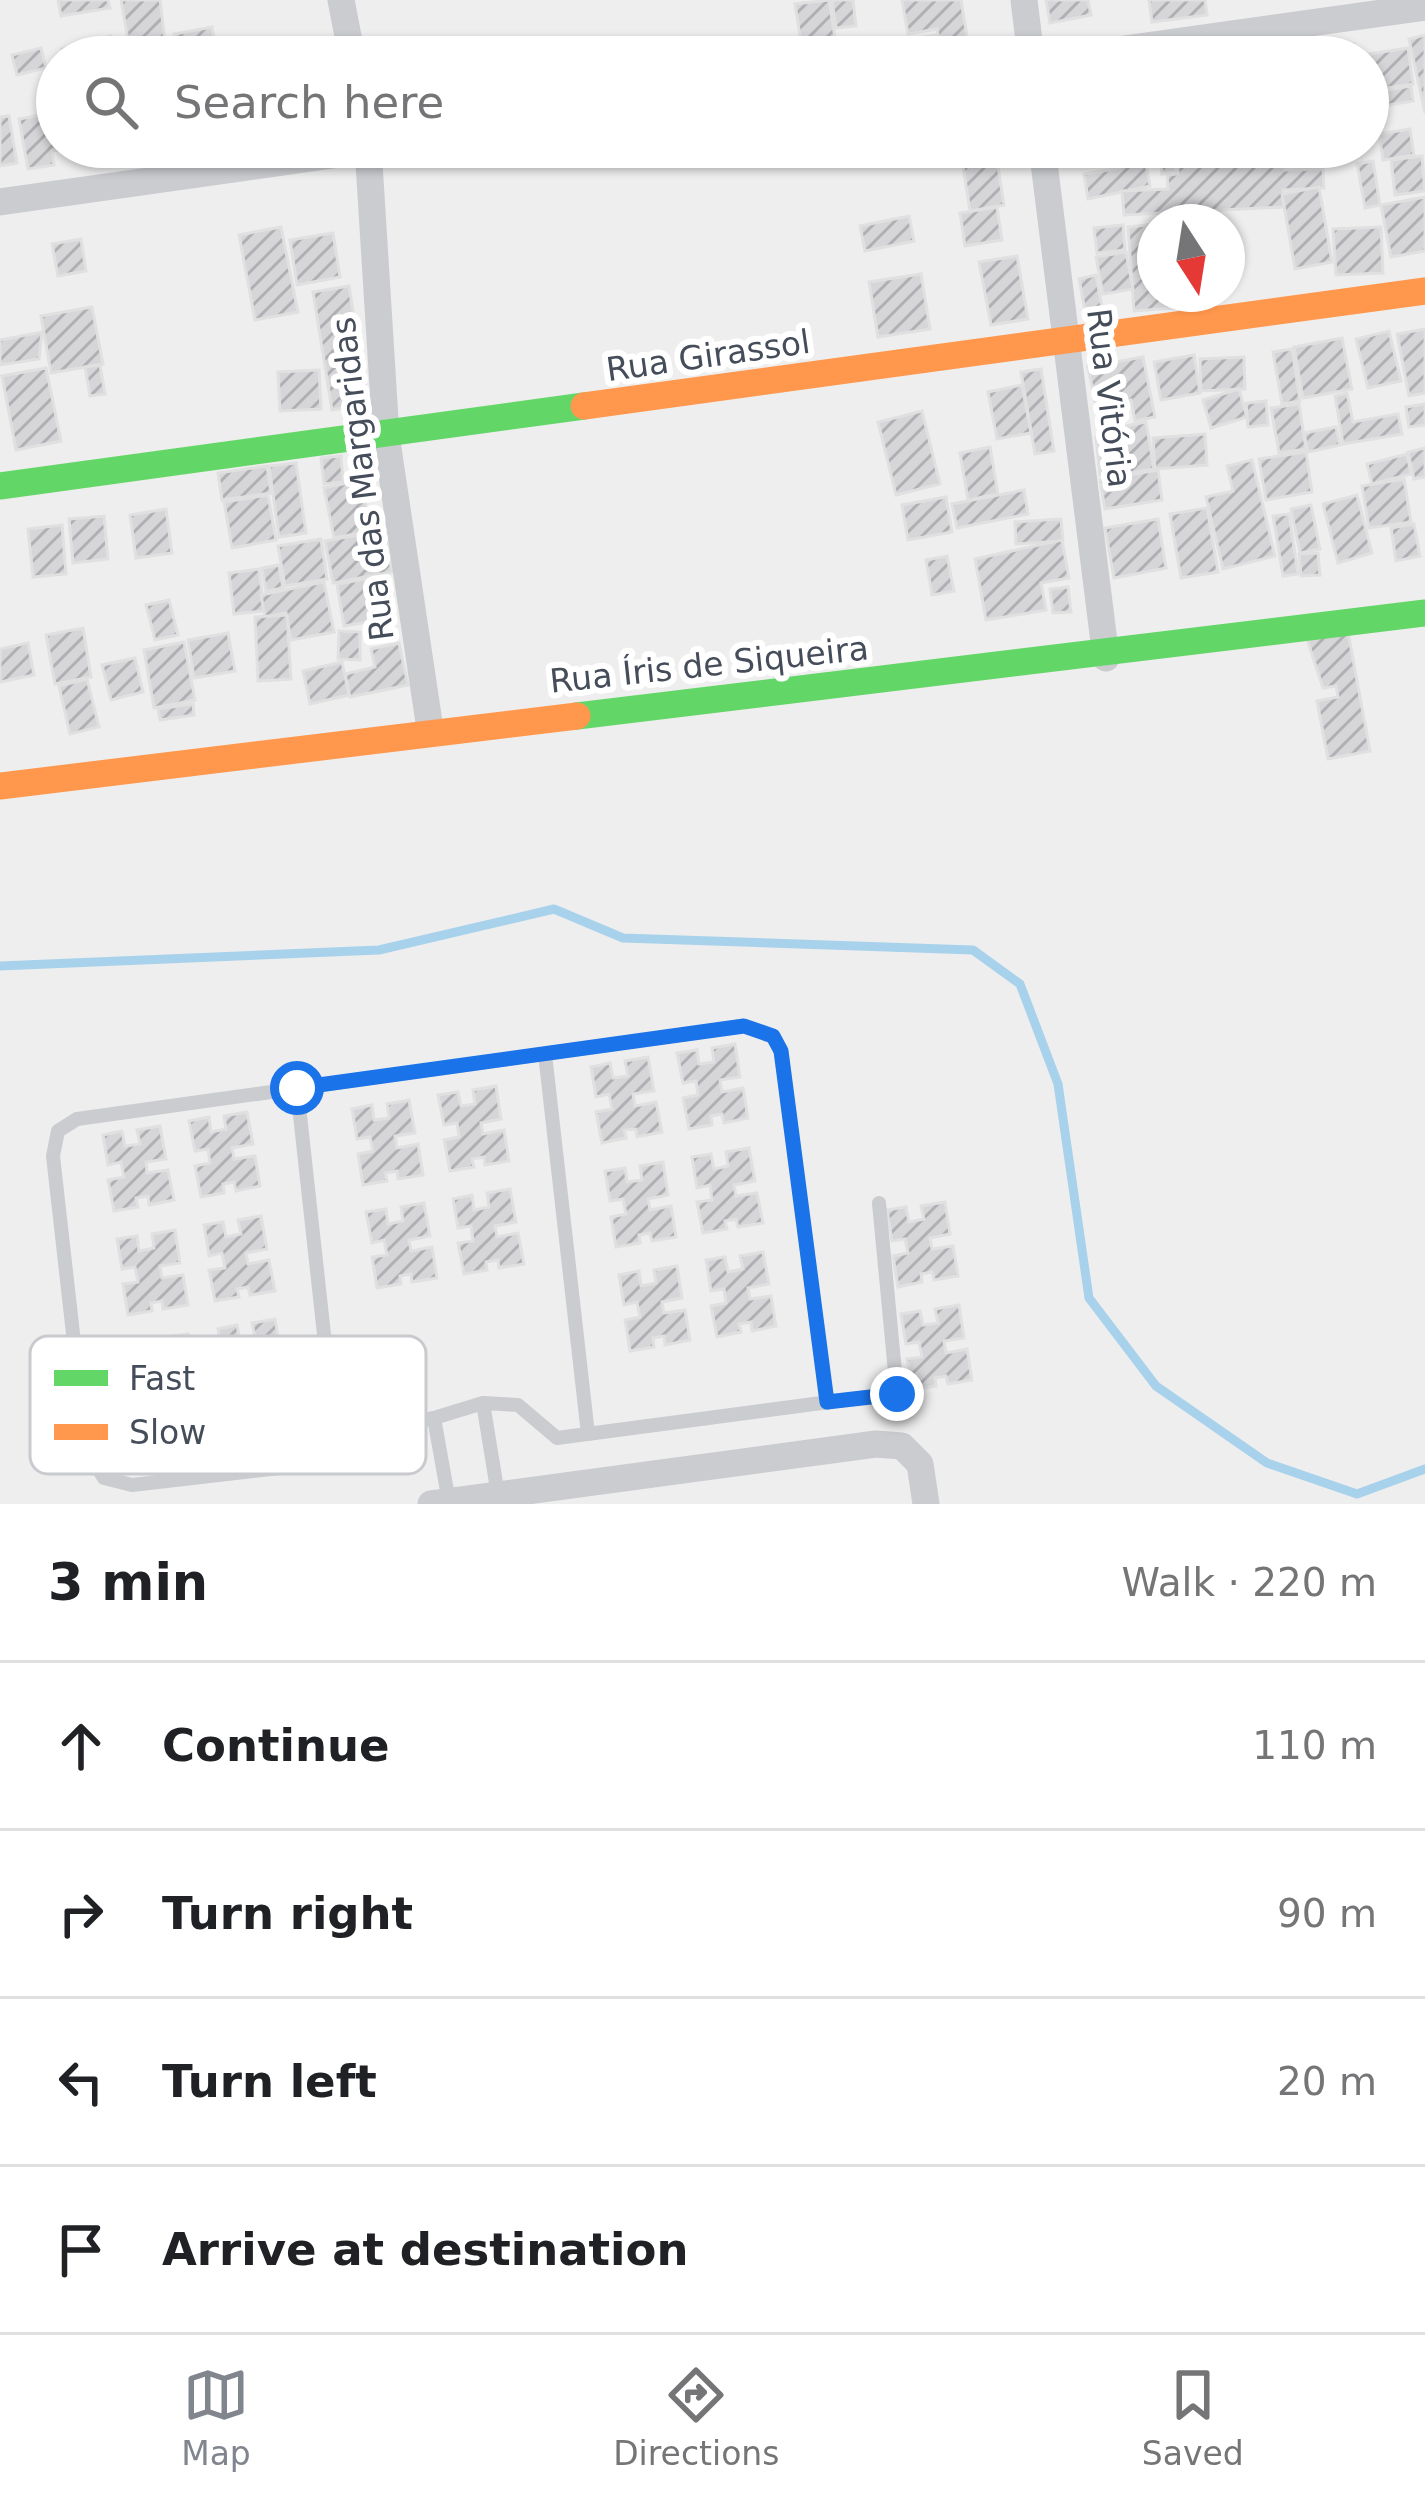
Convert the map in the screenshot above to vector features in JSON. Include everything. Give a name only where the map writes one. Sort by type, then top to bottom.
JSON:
[{"type":"street","points":[[341,0],[348,36]]},
{"type":"street","points":[[1024,0],[1028,36]]},
{"type":"street","points":[[1217,36],[1425,7]]},
{"type":"street","points":[[0,202],[236,168]]},
{"type":"street","name":"Rua das Margaridas","points":[[376,168],[386,435],[430,729]]},
{"type":"street","name":"Rua Vitória","points":[[1045,168],[1106,658]]},
{"type":"street","name":"Rua Girassol","points":[[0,486],[1425,291]]},
{"type":"street","name":"Rua Íris de Siqueira","points":[[0,787],[430,729],[1106,658],[1425,613]]},
{"type":"street","points":[[440,1503],[877,1444],[902,1446],[920,1464],[926,1504]]},
{"type":"lane","points":[[73,1336],[53,1156],[58,1131],[77,1119],[744,1026],[773,1036],[781,1051],[827,1402]]},
{"type":"lane","points":[[545,1054],[588,1434]]},
{"type":"lane","points":[[297,1088],[324,1336]]},
{"type":"lane","points":[[426,1420],[483,1403],[518,1405],[557,1438],[897,1394],[879,1203]]},
{"type":"lane","points":[[483,1403],[499,1495]]},
{"type":"lane","points":[[434,1418],[440,1503]]},
{"type":"lane","points":[[102,1474],[132,1485],[231,1474]]},
{"type":"building","points":[[58,0],[108,0],[110,8],[61,16]]},
{"type":"building","points":[[121,0],[160,0],[164,36],[127,36]]},
{"type":"building","points":[[829,0],[835,36],[800,36],[795,4]]},
{"type":"building","points":[[832,0],[853,0],[856,26],[836,28]]},
{"type":"building","points":[[902,0],[961,0],[967,36],[938,36],[937,29],[908,34]]},
{"type":"building","points":[[1046,0],[1088,0],[1091,15],[1050,23]]},
{"type":"building","points":[[1149,0],[1205,0],[1207,15],[1152,22]]},
{"type":"building","points":[[212,27],[214,36],[174,36]]},
{"type":"building","points":[[1425,35],[1425,113],[1409,39]]},
{"type":"building","points":[[1408,48],[1413,84],[1389,88],[1389,51]]},
{"type":"building","points":[[36,49],[36,70],[17,75],[12,55]]},
{"type":"building","points":[[1411,86],[1413,101],[1389,105],[1389,90]]},
{"type":"building","points":[[9,116],[17,163],[0,166],[0,117]]},
{"type":"building","points":[[36,116],[36,168],[28,169],[19,119]]},
{"type":"building","points":[[1410,129],[1414,155],[1389,159],[1389,132]]},
{"type":"building","points":[[1422,156],[1425,191],[1395,195],[1391,160]]},
{"type":"building","points":[[963,168],[998,168],[1004,205],[970,211]]},
{"type":"building","points":[[1147,168],[1150,186],[1088,199],[1084,174]]},
{"type":"building","points":[[1178,168],[1323,169],[1324,188],[1283,190],[1284,207],[1137,204],[1137,214],[1124,215],[1122,191],[1168,189],[1167,175],[1178,174]]},
{"type":"building","points":[[1358,168],[1374,168],[1380,205],[1365,208]]},
{"type":"building","points":[[1319,187],[1332,262],[1295,269],[1282,194]]},
{"type":"building","points":[[1425,197],[1425,251],[1391,257],[1381,205]]},
{"type":"building","points":[[997,207],[1002,240],[965,246],[960,213]]},
{"type":"building","points":[[909,216],[914,241],[865,251],[860,226]]},
{"type":"building","points":[[1123,225],[1125,250],[1097,253],[1094,228]]},
{"type":"building","points":[[1137,226],[1137,311],[1134,311],[1128,227]]},
{"type":"building","points":[[281,227],[298,312],[255,320],[239,235]]},
{"type":"building","points":[[1381,227],[1383,273],[1336,275],[1333,229]]},
{"type":"building","points":[[333,233],[340,277],[297,285],[290,240]]},
{"type":"building","points":[[81,239],[86,271],[58,276],[52,244]]},
{"type":"building","points":[[1126,252],[1133,289],[1103,294],[1096,257]]},
{"type":"building","points":[[1017,256],[1028,319],[991,325],[979,262]]},
{"type":"building","points":[[921,274],[930,329],[878,337],[869,282]]},
{"type":"building","points":[[1096,275],[1102,307],[1085,310],[1079,279]]},
{"type":"building","points":[[349,286],[368,404],[332,410],[313,292]]},
{"type":"building","points":[[92,307],[103,364],[51,373],[41,316]]},
{"type":"building","points":[[1425,329],[1425,393],[1409,396],[1397,334]]},
{"type":"building","points":[[1389,331],[1401,381],[1368,388],[1356,339]]},
{"type":"building","points":[[42,332],[39,359],[0,365],[0,340]]},
{"type":"building","points":[[1342,338],[1352,389],[1303,398],[1294,347]]},
{"type":"building","points":[[1292,349],[1300,401],[1282,404],[1273,352]]},
{"type":"building","points":[[1194,355],[1200,393],[1161,400],[1154,362]]},
{"type":"building","points":[[1143,357],[1155,417],[1135,421],[1131,400],[1096,406],[1088,367]]},
{"type":"building","points":[[1244,357],[1245,389],[1201,391],[1200,359]]},
{"type":"building","points":[[100,365],[105,394],[90,396],[85,367]]},
{"type":"building","points":[[46,368],[61,441],[16,450],[2,376]]},
{"type":"building","points":[[1041,369],[1054,451],[1035,454],[1021,372]]},
{"type":"building","points":[[319,370],[321,409],[280,411],[278,372]]},
{"type":"building","points":[[1022,385],[1031,433],[997,439],[988,392]]},
{"type":"building","points":[[1239,389],[1247,417],[1211,428],[1203,400]]},
{"type":"building","points":[[1347,393],[1353,422],[1398,414],[1402,434],[1343,444],[1335,396]]},
{"type":"building","points":[[1266,401],[1268,425],[1248,427],[1246,403]]},
{"type":"building","points":[[1299,404],[1306,449],[1279,453],[1271,408]]},
{"type":"building","points":[[1425,404],[1425,425],[1409,427],[1406,407]]},
{"type":"building","points":[[922,411],[940,484],[896,495],[878,422]]},
{"type":"building","points":[[1146,422],[1154,469],[1124,474],[1116,428]]},
{"type":"building","points":[[1336,427],[1340,445],[1308,452],[1304,433]]},
{"type":"building","points":[[1205,434],[1207,465],[1155,469],[1153,438]]},
{"type":"building","points":[[1116,435],[1120,473],[1100,475],[1096,437]]},
{"type":"building","points":[[990,447],[998,494],[968,500],[960,453]]},
{"type":"building","points":[[1425,448],[1425,477],[1414,479],[1408,452]]},
{"type":"building","points":[[1306,452],[1312,492],[1266,500],[1259,459]]},
{"type":"building","points":[[1407,454],[1411,474],[1372,484],[1367,464]]},
{"type":"building","points":[[341,456],[343,482],[324,484],[321,458]]},
{"type":"building","points":[[1252,460],[1275,556],[1223,569],[1206,497],[1233,491],[1227,466]]},
{"type":"building","points":[[296,463],[306,533],[279,537],[269,466]]},
{"type":"building","points":[[267,466],[271,493],[222,500],[218,473]]},
{"type":"building","points":[[1158,470],[1162,500],[1105,509],[1100,480]]},
{"type":"building","points":[[1404,479],[1411,522],[1369,528],[1362,486]]},
{"type":"building","points":[[361,480],[371,531],[334,538],[324,488]]},
{"type":"building","points":[[1024,490],[1028,514],[957,528],[952,504]]},
{"type":"building","points":[[268,495],[276,540],[232,548],[224,502]]},
{"type":"building","points":[[1357,495],[1372,553],[1338,563],[1323,504]]},
{"type":"building","points":[[946,497],[952,532],[908,540],[902,505]]},
{"type":"building","points":[[1311,505],[1320,549],[1300,553],[1291,509]]},
{"type":"building","points":[[1207,508],[1218,572],[1181,578],[1170,514]]},
{"type":"building","points":[[166,509],[172,553],[136,558],[130,515]]},
{"type":"building","points":[[1289,514],[1298,574],[1283,576],[1273,516]]},
{"type":"building","points":[[104,516],[108,559],[73,563],[69,519]]},
{"type":"building","points":[[1061,519],[1063,541],[1016,544],[1015,522]]},
{"type":"building","points":[[1158,519],[1166,568],[1114,578],[1105,528]]},
{"type":"building","points":[[1414,524],[1420,556],[1396,561],[1391,528]]},
{"type":"building","points":[[62,525],[66,574],[33,577],[28,529]]},
{"type":"building","points":[[384,530],[392,572],[333,583],[325,541]]},
{"type":"building","points":[[321,539],[327,579],[285,586],[278,546]]},
{"type":"building","points":[[1062,540],[1069,578],[1041,583],[1046,610],[986,620],[975,559]]},
{"type":"building","points":[[1318,553],[1320,575],[1301,576],[1299,554]]},
{"type":"building","points":[[947,556],[954,591],[932,595],[926,560]]},
{"type":"building","points":[[279,565],[283,588],[266,591],[262,568]]},
{"type":"building","points":[[259,569],[264,611],[234,614],[229,573]]},
{"type":"building","points":[[366,579],[373,621],[344,626],[337,584]]},
{"type":"building","points":[[387,580],[394,620],[376,624],[369,583]]},
{"type":"building","points":[[324,582],[334,632],[291,640],[286,613],[265,617],[261,595]]},
{"type":"building","points":[[1068,587],[1071,612],[1053,613],[1050,589]]},
{"type":"building","points":[[169,600],[178,635],[155,640],[146,605]]},
{"type":"building","points":[[287,615],[291,679],[258,681],[255,617]]},
{"type":"building","points":[[83,628],[91,677],[55,684],[46,635]]},
{"type":"building","points":[[339,631],[360,632],[360,660],[338,659]]},
{"type":"building","points":[[1348,632],[1370,751],[1328,759],[1317,701],[1338,697],[1336,686],[1323,688],[1307,639]]},
{"type":"building","points":[[228,633],[235,671],[194,678],[188,640]]},
{"type":"building","points":[[184,642],[195,700],[154,708],[144,650]]},
{"type":"building","points":[[28,643],[34,675],[0,682],[0,649]]},
{"type":"building","points":[[399,643],[408,685],[350,697],[345,674],[375,667],[371,649]]},
{"type":"building","points":[[135,658],[143,692],[111,700],[102,665]]},
{"type":"building","points":[[342,662],[349,695],[310,704],[303,671]]},
{"type":"building","points":[[87,679],[99,727],[70,734],[59,686]]},
{"type":"building","points":[[193,704],[194,715],[160,720],[158,709]]},
{"type":"building","points":[[735,1044],[740,1077],[720,1080],[722,1092],[743,1088],[748,1118],[724,1123],[722,1114],[711,1116],[712,1125],[689,1129],[683,1098],[698,1095],[696,1081],[683,1083],[677,1053],[697,1050],[699,1064],[714,1062],[712,1048]]},
{"type":"building","points":[[648,1057],[654,1091],[633,1094],[635,1106],[656,1102],[662,1132],[637,1137],[636,1129],[624,1130],[626,1138],[602,1143],[596,1112],[612,1109],[609,1094],[596,1097],[591,1067],[610,1063],[613,1078],[628,1076],[625,1061]]},
{"type":"building","points":[[496,1086],[501,1119],[481,1123],[483,1134],[504,1130],[509,1161],[485,1165],[484,1157],[472,1159],[474,1167],[450,1171],[444,1140],[459,1137],[457,1123],[444,1125],[438,1095],[458,1092],[461,1106],[475,1104],[473,1090]]},
{"type":"building","points":[[409,1100],[415,1133],[395,1136],[397,1148],[418,1144],[423,1175],[398,1179],[397,1171],[385,1173],[387,1181],[363,1185],[358,1154],[373,1151],[370,1137],[357,1139],[352,1109],[372,1105],[374,1120],[389,1118],[387,1104]]},
{"type":"building","points":[[247,1112],[253,1144],[232,1148],[234,1159],[255,1156],[260,1186],[236,1191],[234,1182],[223,1184],[224,1193],[201,1197],[195,1166],[210,1163],[208,1149],[195,1151],[189,1121],[209,1117],[211,1132],[226,1129],[224,1116]]},
{"type":"building","points":[[160,1126],[166,1159],[146,1162],[147,1173],[168,1170],[174,1200],[149,1205],[148,1196],[136,1198],[138,1207],[114,1211],[108,1180],[124,1177],[121,1162],[108,1165],[103,1135],[122,1131],[125,1146],[140,1144],[137,1130]]},
{"type":"building","points":[[749,1148],[755,1181],[734,1185],[736,1196],[757,1193],[763,1223],[738,1227],[736,1219],[725,1221],[727,1229],[703,1233],[697,1202],[712,1200],[710,1185],[697,1188],[692,1157],[711,1154],[714,1169],[728,1166],[726,1152]]},
{"type":"building","points":[[663,1162],[668,1195],[648,1199],[650,1210],[671,1206],[676,1237],[652,1241],[650,1233],[639,1235],[640,1243],[616,1247],[611,1217],[626,1214],[623,1199],[610,1201],[605,1171],[625,1168],[627,1182],[642,1180],[640,1166]]},
{"type":"building","points":[[510,1189],[516,1222],[495,1226],[497,1237],[518,1233],[524,1264],[499,1268],[498,1260],[486,1262],[487,1270],[464,1274],[458,1243],[473,1241],[471,1226],[458,1228],[453,1199],[472,1195],[474,1210],[489,1207],[487,1193]]},
{"type":"building","points":[[945,1202],[950,1234],[930,1238],[932,1249],[953,1246],[958,1276],[934,1280],[932,1272],[921,1274],[922,1282],[898,1287],[893,1256],[908,1253],[905,1239],[892,1241],[887,1210],[906,1207],[909,1222],[924,1219],[921,1206]]},
{"type":"building","points":[[424,1203],[430,1236],[409,1240],[411,1251],[432,1247],[437,1278],[412,1282],[411,1274],[400,1276],[401,1284],[377,1288],[372,1257],[387,1255],[384,1240],[372,1243],[366,1212],[386,1209],[388,1224],[403,1221],[401,1207]]},
{"type":"building","points":[[261,1216],[267,1249],[246,1253],[248,1264],[269,1260],[275,1291],[250,1295],[248,1287],[237,1289],[239,1297],[215,1301],[209,1270],[225,1268],[222,1253],[209,1256],[204,1225],[223,1222],[226,1237],[241,1234],[238,1220]]},
{"type":"building","points":[[175,1230],[180,1263],[160,1266],[162,1278],[183,1275],[188,1305],[163,1309],[162,1301],[151,1303],[152,1311],[128,1315],[123,1284],[138,1282],[135,1267],[122,1269],[117,1239],[137,1236],[139,1251],[154,1248],[152,1234]]},
{"type":"building","points":[[763,1252],[769,1284],[748,1288],[750,1299],[771,1296],[776,1326],[752,1331],[751,1322],[739,1324],[741,1332],[717,1337],[711,1306],[726,1303],[724,1289],[711,1291],[706,1260],[725,1257],[728,1272],[743,1269],[740,1256]]},
{"type":"building","points":[[677,1266],[682,1298],[662,1302],[664,1313],[685,1310],[690,1340],[665,1345],[664,1336],[653,1338],[654,1347],[630,1351],[625,1320],[640,1317],[637,1302],[624,1305],[619,1275],[639,1271],[641,1286],[656,1283],[654,1270]]},
{"type":"building","points":[[959,1305],[964,1338],[944,1341],[946,1353],[967,1349],[972,1380],[948,1384],[946,1376],[935,1378],[936,1386],[912,1390],[907,1359],[922,1357],[919,1342],[906,1344],[901,1314],[920,1311],[923,1325],[938,1323],[935,1309]]},
{"type":"building","points":[[275,1319],[278,1336],[255,1336],[252,1323]]},
{"type":"building","points":[[237,1325],[239,1336],[219,1336],[218,1329]]},
{"type":"waterway","points":[[0,966],[379,950],[554,909],[623,938],[973,950],[1020,984],[1058,1084],[1089,1298],[1156,1386],[1267,1463],[1357,1494],[1425,1469]]},
{"type":"traffic: fast","points":[[0,486],[584,406]]},
{"type":"traffic: fast","points":[[577,716],[1425,613]]},
{"type":"traffic: slow","points":[[584,406],[1425,291]]},
{"type":"traffic: slow","points":[[0,786],[577,716]]},
{"type":"route","points":[[297,1088],[744,1026],[760,1028],[773,1036],[781,1051],[827,1402],[897,1394]]}]
